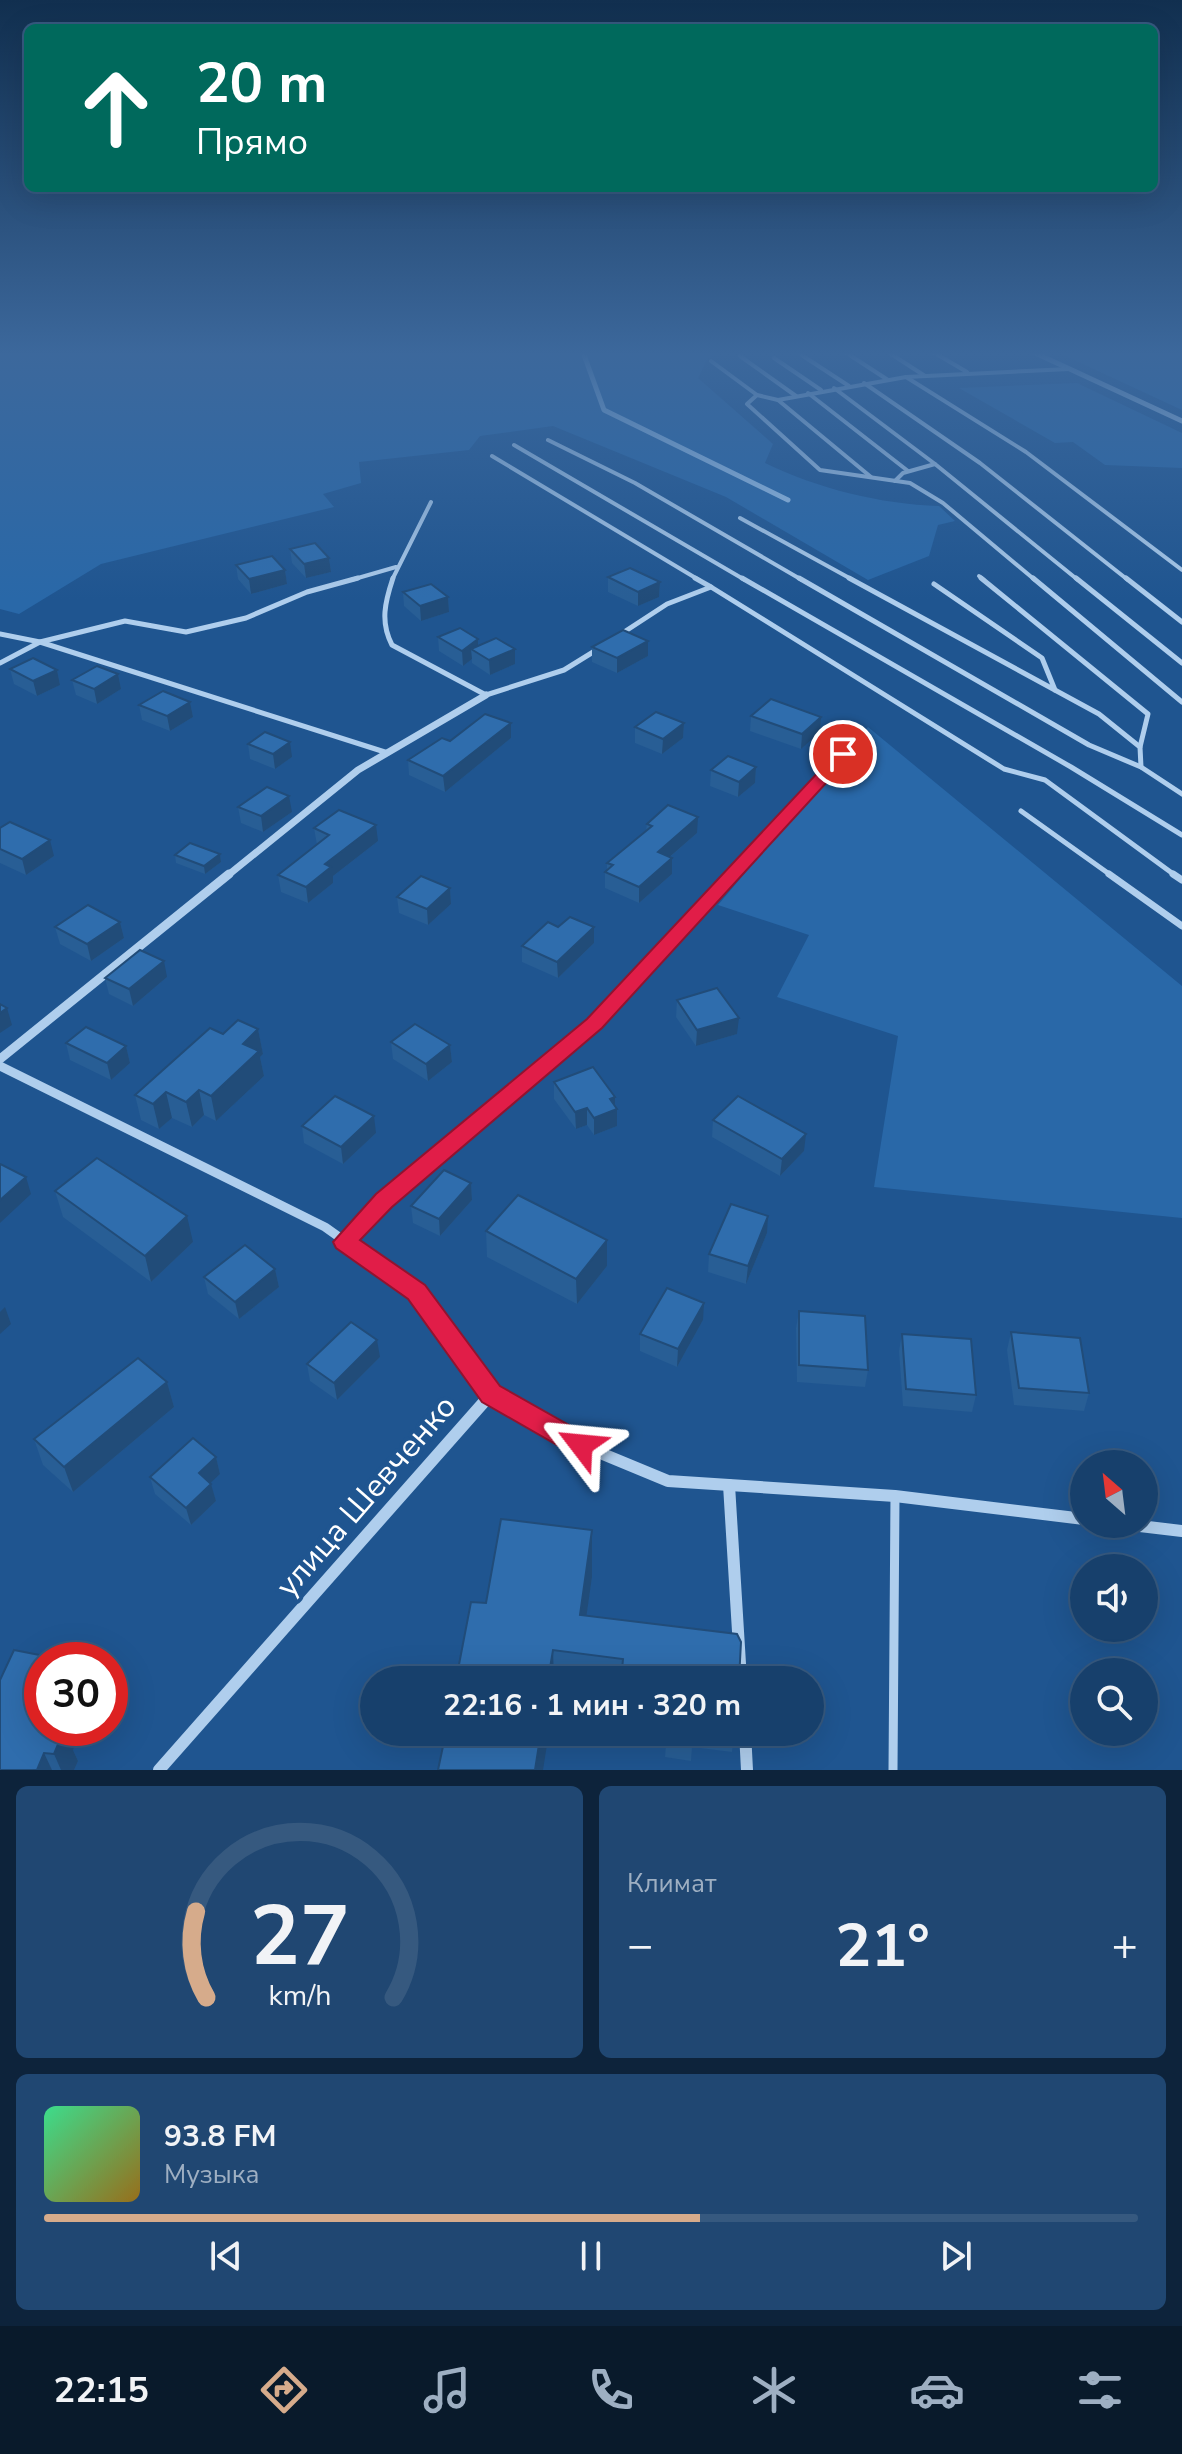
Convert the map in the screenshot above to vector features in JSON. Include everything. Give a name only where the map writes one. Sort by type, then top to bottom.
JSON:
[{"type":"street","points":[[0,1059],[358,770],[486,695]]},
{"type":"street","points":[[0,1066],[325,1227],[417,1292],[491,1394]]},
{"type":"street","name":"улица Шевченко","points":[[159,1770],[491,1394],[581,1445],[668,1481],[895,1496],[1070,1517]]},
{"type":"street","points":[[729,1485],[740,1666]]},
{"type":"street","points":[[1158,1528],[1182,1531]]},
{"type":"street","points":[[746,1746],[747,1770]]},
{"type":"lane","points":[[781,435],[820,470],[910,483],[943,503],[1182,702]]},
{"type":"lane","points":[[820,435],[871,477]]},
{"type":"lane","points":[[861,435],[908,471]]},
{"type":"lane","points":[[896,435],[1182,663]]},
{"type":"lane","points":[[939,435],[980,463],[1182,622]]},
{"type":"lane","points":[[998,435],[1026,452],[1182,570]]},
{"type":"lane","points":[[548,440],[635,483],[1089,745],[1141,767],[1182,794]]},
{"type":"lane","points":[[514,445],[654,523],[1045,754],[1118,792],[1182,835]]},
{"type":"lane","points":[[492,456],[711,587],[1004,769],[1045,780],[1182,880]]},
{"type":"lane","points":[[895,481],[908,471],[935,464]]},
{"type":"lane","points":[[431,502],[396,567],[382,625],[393,647],[486,695],[564,670],[602,646]]},
{"type":"lane","points":[[740,518],[1099,714],[1140,747]]},
{"type":"lane","points":[[0,663],[40,642],[125,621],[186,632],[246,618],[307,592],[396,567]]},
{"type":"lane","points":[[979,576],[1043,625],[1148,714],[1140,747],[1141,767]]},
{"type":"lane","points":[[934,584],[1042,658],[1055,690]]},
{"type":"lane","points":[[615,637],[667,604],[711,587]]},
{"type":"lane","points":[[0,634],[40,642],[388,753]]},
{"type":"lane","points":[[344,1242],[384,1200],[595,1023],[843,754]]},
{"type":"lane","points":[[1021,811],[1182,926]]},
{"type":"lane","points":[[893,1770],[895,1496]]},
{"type":"shaded area","points":[[0,435],[490,435],[480,436],[469,450],[359,462],[361,483],[323,494],[334,507],[101,564],[19,614],[0,609]]},
{"type":"shaded area","points":[[574,435],[762,435],[773,444],[765,463],[850,494],[939,506],[955,521],[938,525],[929,556],[868,580],[726,497]]},
{"type":"shaded area","points":[[1040,435],[1182,435],[1182,468],[1105,465],[1073,442],[1055,443]]},
{"type":"shaded area","points":[[868,727],[1182,986],[1182,1218],[874,1187],[898,1036],[777,997],[809,935],[718,905]]},
{"type":"building","points":[[315,543],[329,558],[304,564],[290,549]]},
{"type":"building","points":[[272,556],[285,570],[249,579],[236,565]]},
{"type":"building","points":[[630,568],[660,582],[638,592],[608,577]]},
{"type":"building","points":[[431,584],[448,597],[420,606],[403,592]]},
{"type":"building","points":[[460,628],[478,639],[462,651],[438,637]]},
{"type":"building","points":[[623,630],[648,641],[617,658],[592,647]]},
{"type":"building","points":[[496,638],[515,649],[489,660],[471,649]]},
{"type":"building","points":[[33,658],[57,670],[33,681],[10,669]]},
{"type":"building","points":[[97,666],[118,674],[94,689],[72,680]]},
{"type":"building","points":[[163,691],[190,702],[167,716],[139,705]]},
{"type":"building","points":[[771,699],[821,717],[802,734],[751,716]]},
{"type":"building","points":[[656,712],[684,723],[663,739],[635,727]]},
{"type":"building","points":[[485,714],[511,723],[443,776],[408,760],[442,738],[450,741]]},
{"type":"building","points":[[265,732],[290,742],[273,754],[248,744]]},
{"type":"building","points":[[728,756],[756,767],[739,782],[711,770]]},
{"type":"building","points":[[267,787],[289,796],[261,816],[238,807]]},
{"type":"building","points":[[668,805],[698,817],[658,852],[672,858],[639,887],[605,872],[613,865],[607,863],[652,826],[647,824]]},
{"type":"building","points":[[339,810],[376,825],[325,864],[331,867],[306,887],[278,875],[329,835],[314,828]]},
{"type":"building","points":[[10,822],[50,840],[22,859],[0,849],[0,828]]},
{"type":"building","points":[[190,843],[220,854],[204,866],[175,855]]},
{"type":"building","points":[[421,876],[450,888],[427,909],[397,897]]},
{"type":"building","points":[[88,905],[120,922],[87,944],[55,927]]},
{"type":"building","points":[[570,917],[594,927],[557,962],[522,946],[548,922],[558,927]]},
{"type":"building","points":[[140,950],[164,961],[129,989],[105,978]]},
{"type":"building","points":[[717,988],[739,1018],[697,1030],[677,1000]]},
{"type":"building","points":[[238,1020],[258,1029],[243,1044],[259,1051],[211,1096],[199,1090],[186,1102],[166,1092],[153,1104],[135,1095],[210,1028],[223,1034]]},
{"type":"building","points":[[415,1024],[450,1045],[426,1064],[391,1042]]},
{"type":"building","points":[[86,1027],[126,1046],[107,1063],[66,1043]]},
{"type":"building","points":[[593,1067],[615,1097],[610,1099],[617,1109],[594,1118],[587,1108],[575,1112],[554,1082]]},
{"type":"building","points":[[335,1096],[374,1116],[341,1147],[302,1126]]},
{"type":"building","points":[[738,1096],[806,1134],[782,1159],[713,1120]]},
{"type":"building","points":[[97,1158],[187,1216],[145,1256],[55,1191]]},
{"type":"building","points":[[0,1164],[26,1177],[0,1200]]},
{"type":"building","points":[[444,1170],[471,1183],[439,1219],[411,1206]]},
{"type":"building","points":[[518,1195],[607,1240],[576,1279],[486,1231]]},
{"type":"building","points":[[731,1204],[768,1216],[748,1266],[709,1254]]},
{"type":"building","points":[[245,1245],[275,1269],[235,1302],[204,1277]]},
{"type":"building","points":[[667,1288],[704,1303],[678,1349],[640,1334]]},
{"type":"building","points":[[799,1311],[865,1316],[868,1370],[799,1365]]},
{"type":"building","points":[[351,1322],[377,1340],[334,1383],[307,1364]]},
{"type":"building","points":[[1011,1332],[1080,1338],[1089,1393],[1019,1388]]},
{"type":"building","points":[[902,1334],[971,1339],[976,1395],[906,1389]]},
{"type":"building","points":[[138,1358],[167,1382],[64,1467],[34,1439]]},
{"type":"building","points":[[193,1438],[216,1457],[199,1473],[211,1484],[186,1508],[150,1477]]},
{"type":"building","points":[[501,1519],[592,1530],[580,1615],[737,1634],[741,1642],[740,1666],[622,1666],[623,1659],[553,1650],[550,1666],[459,1666],[471,1602],[486,1603]]},
{"type":"building","points":[[14,1650],[24,1652],[24,1746],[57,1746],[54,1754],[44,1753],[37,1770],[0,1770],[0,1680]]},
{"type":"building","points":[[443,1746],[539,1746],[535,1770],[438,1770]]},
{"type":"waterway","points":[[654,435],[788,500]]},
{"type":"route","points":[[581,1445],[491,1394],[417,1292],[344,1242],[384,1200],[595,1023],[843,754]]}]
